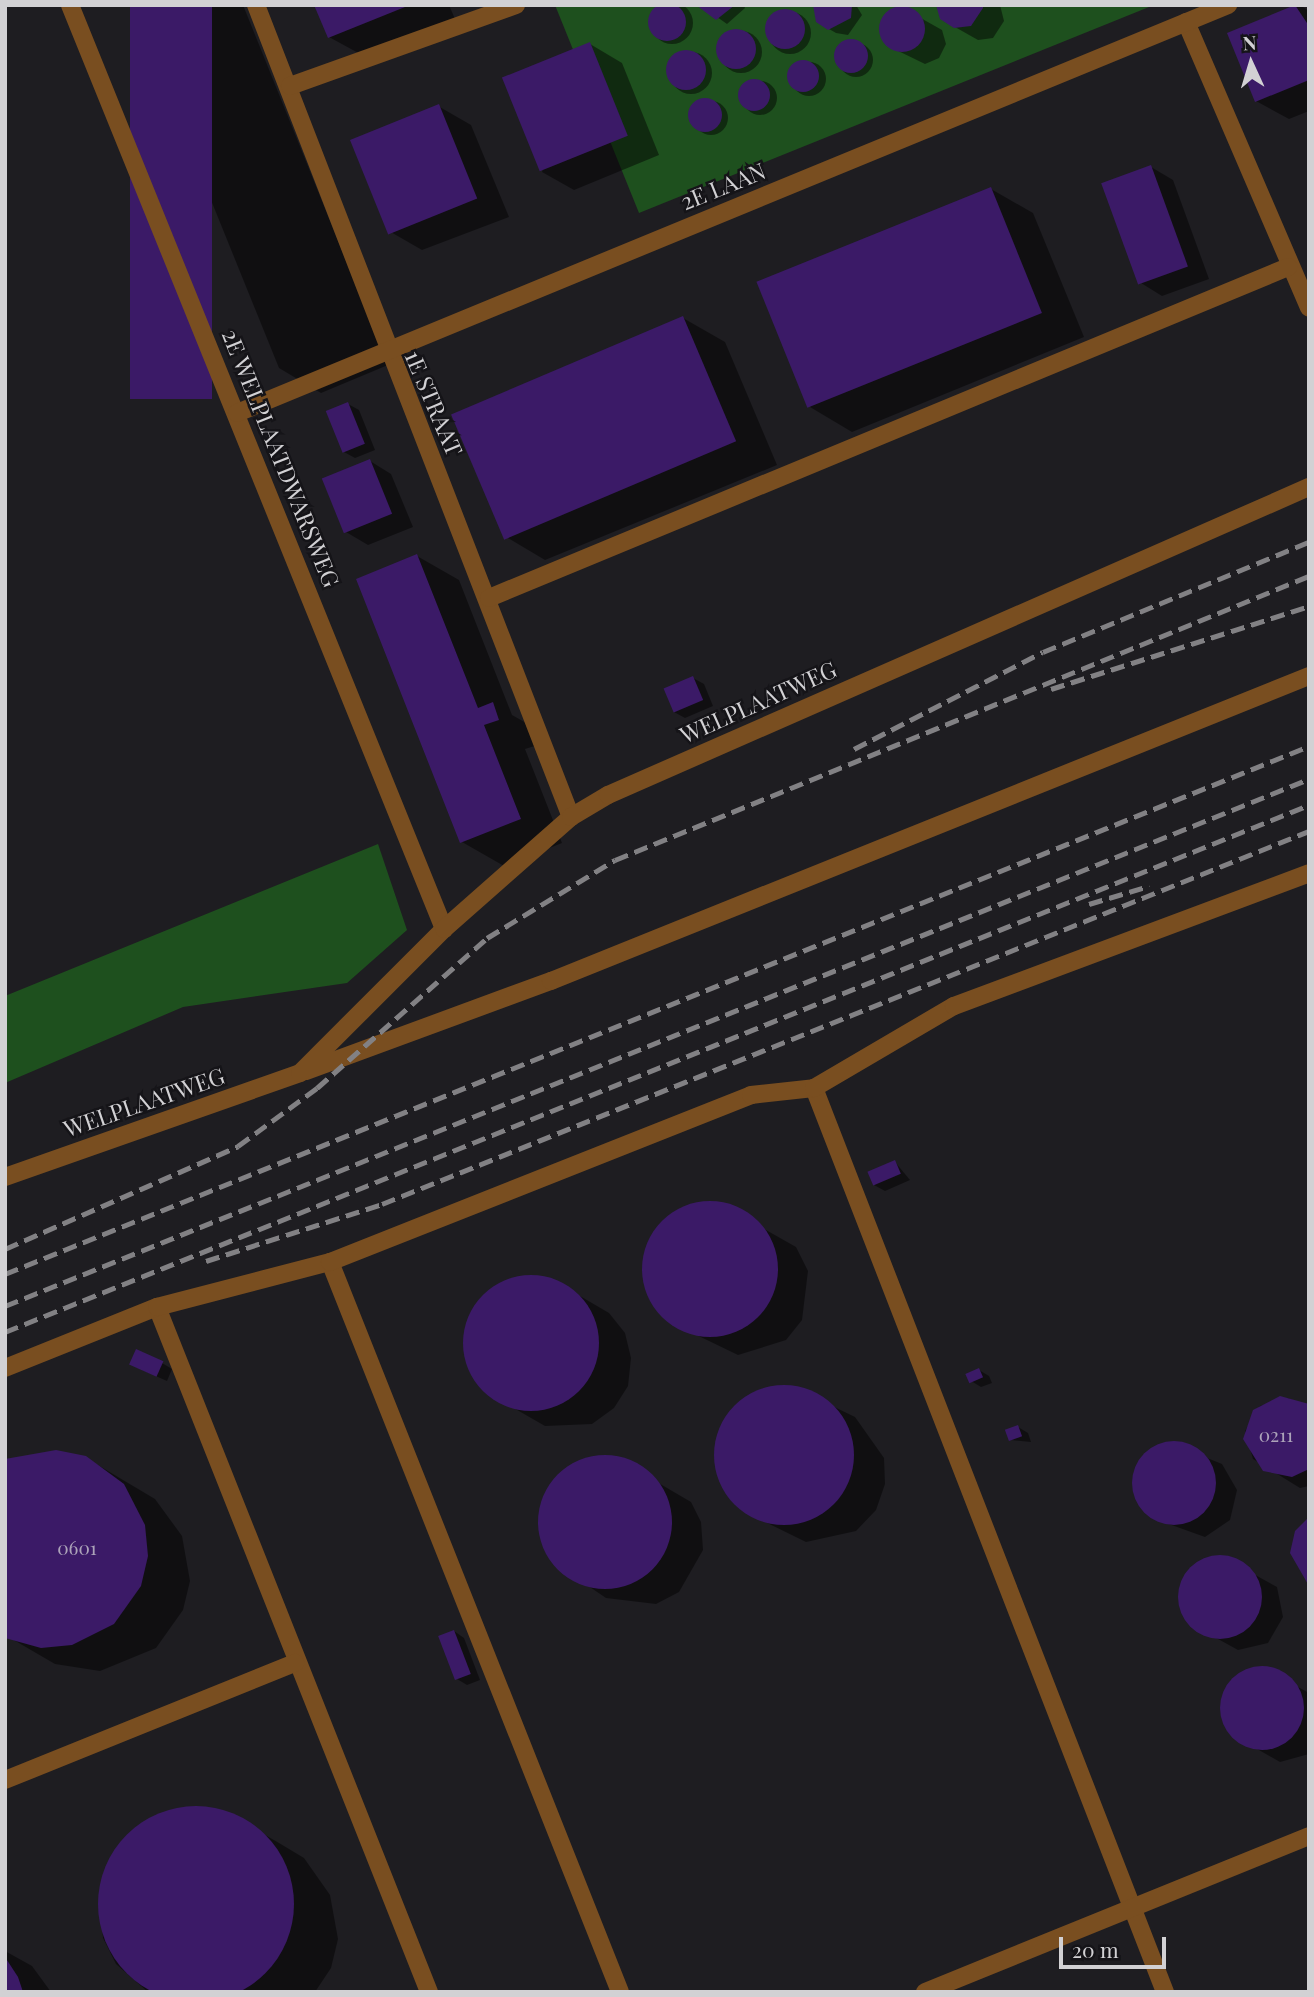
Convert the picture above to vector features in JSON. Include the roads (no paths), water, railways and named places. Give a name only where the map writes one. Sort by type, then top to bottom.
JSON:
[{"type":"lane","name":"2E WELPLAATDWARSWEG","points":[[70,5],[444,929]]},
{"type":"lane","name":"1E STRAAT","points":[[256,5],[290,86],[386,351],[489,598],[572,817]]},
{"type":"lane","points":[[290,86],[516,5]]},
{"type":"lane","name":"2E LAAN","points":[[237,413],[1228,5]]},
{"type":"lane","points":[[1186,22],[1288,267],[1309,308]]},
{"type":"lane","points":[[489,598],[1288,267]]},
{"type":"lane","name":"WELPLAATWEG","points":[[300,1073],[444,929],[572,817],[608,795],[1309,487]]},
{"type":"lane","name":"WELPLAATWEG","points":[[5,1177],[551,981],[1309,676]]},
{"type":"lane","points":[[5,1368],[157,1307],[330,1262],[751,1095],[814,1088],[954,1006],[1309,873]]},
{"type":"lane","points":[[814,1088],[1165,1992]]},
{"type":"lane","points":[[330,1262],[620,1992]]},
{"type":"lane","points":[[157,1307],[295,1663],[429,1992]]},
{"type":"lane","points":[[5,1780],[295,1663]]},
{"type":"lane","points":[[925,1992],[1309,1836]]},
{"type":"railway","points":[[854,749],[1043,652],[1309,542]]},
{"type":"railway","points":[[5,1249],[238,1146],[317,1088],[487,938],[615,860],[1309,576]]},
{"type":"railway","points":[[1051,689],[1309,606]]},
{"type":"railway","points":[[5,1274],[1309,746]]},
{"type":"railway","points":[[5,1306],[1309,779]]},
{"type":"railway","points":[[5,1332],[1309,805]]},
{"type":"railway","points":[[206,1261],[382,1204],[1309,831]]},
{"type":"railway","points":[[1089,904],[1149,886]]}]
